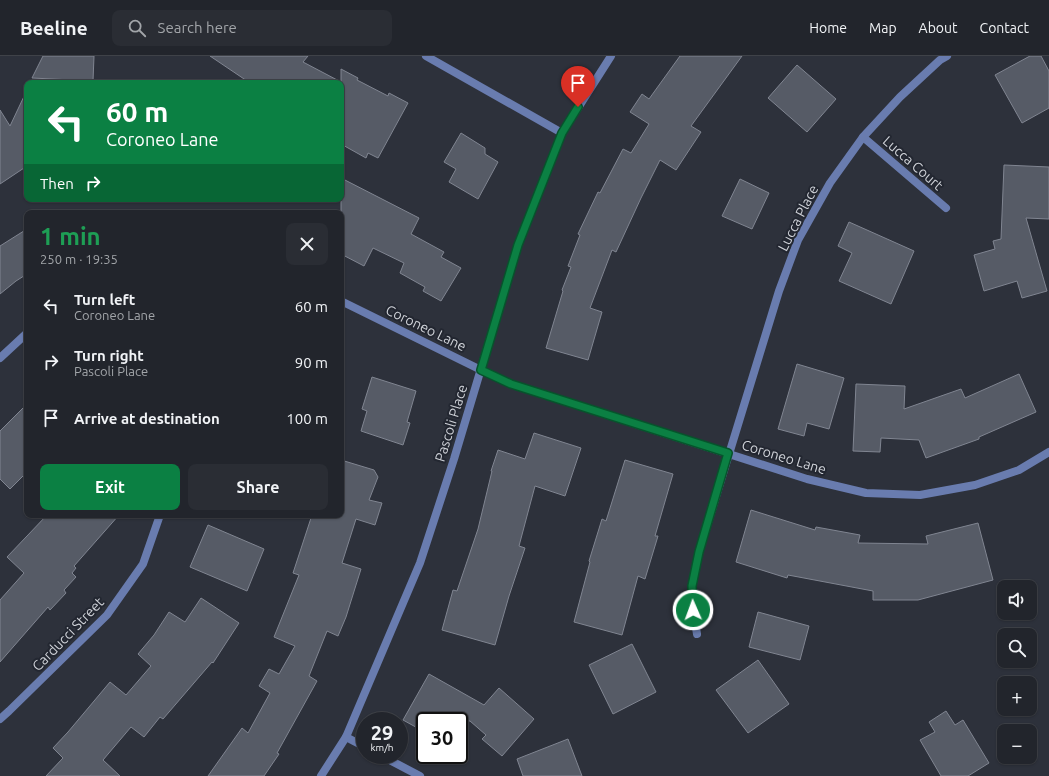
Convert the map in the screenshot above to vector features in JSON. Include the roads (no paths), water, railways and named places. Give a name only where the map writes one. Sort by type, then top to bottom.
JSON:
[{"type":"street","points":[[426,56],[562,133]]},
{"type":"street","name":"Pascoli Place","points":[[321,776],[346,737],[420,563],[454,459],[518,245],[562,133],[611,56]]},
{"type":"street","name":"Lucca Place","points":[[697,634],[693,610],[692,586],[699,552],[728,453],[779,291],[798,240],[830,183],[863,137],[900,97],[940,60],[947,56]]},
{"type":"street","name":"Lucca Court","points":[[863,137],[946,208]]},
{"type":"street","name":"Coroneo Lane","points":[[344,302],[511,384],[808,479],[866,493],[920,495],[975,485],[1019,470],[1049,452]]},
{"type":"street","points":[[0,358],[24,336]]},
{"type":"street","name":"Carducci Street","points":[[0,719],[107,615],[144,564],[159,518]]},
{"type":"street","points":[[346,737],[356,742]]},
{"type":"street","points":[[397,764],[420,776]]}]
